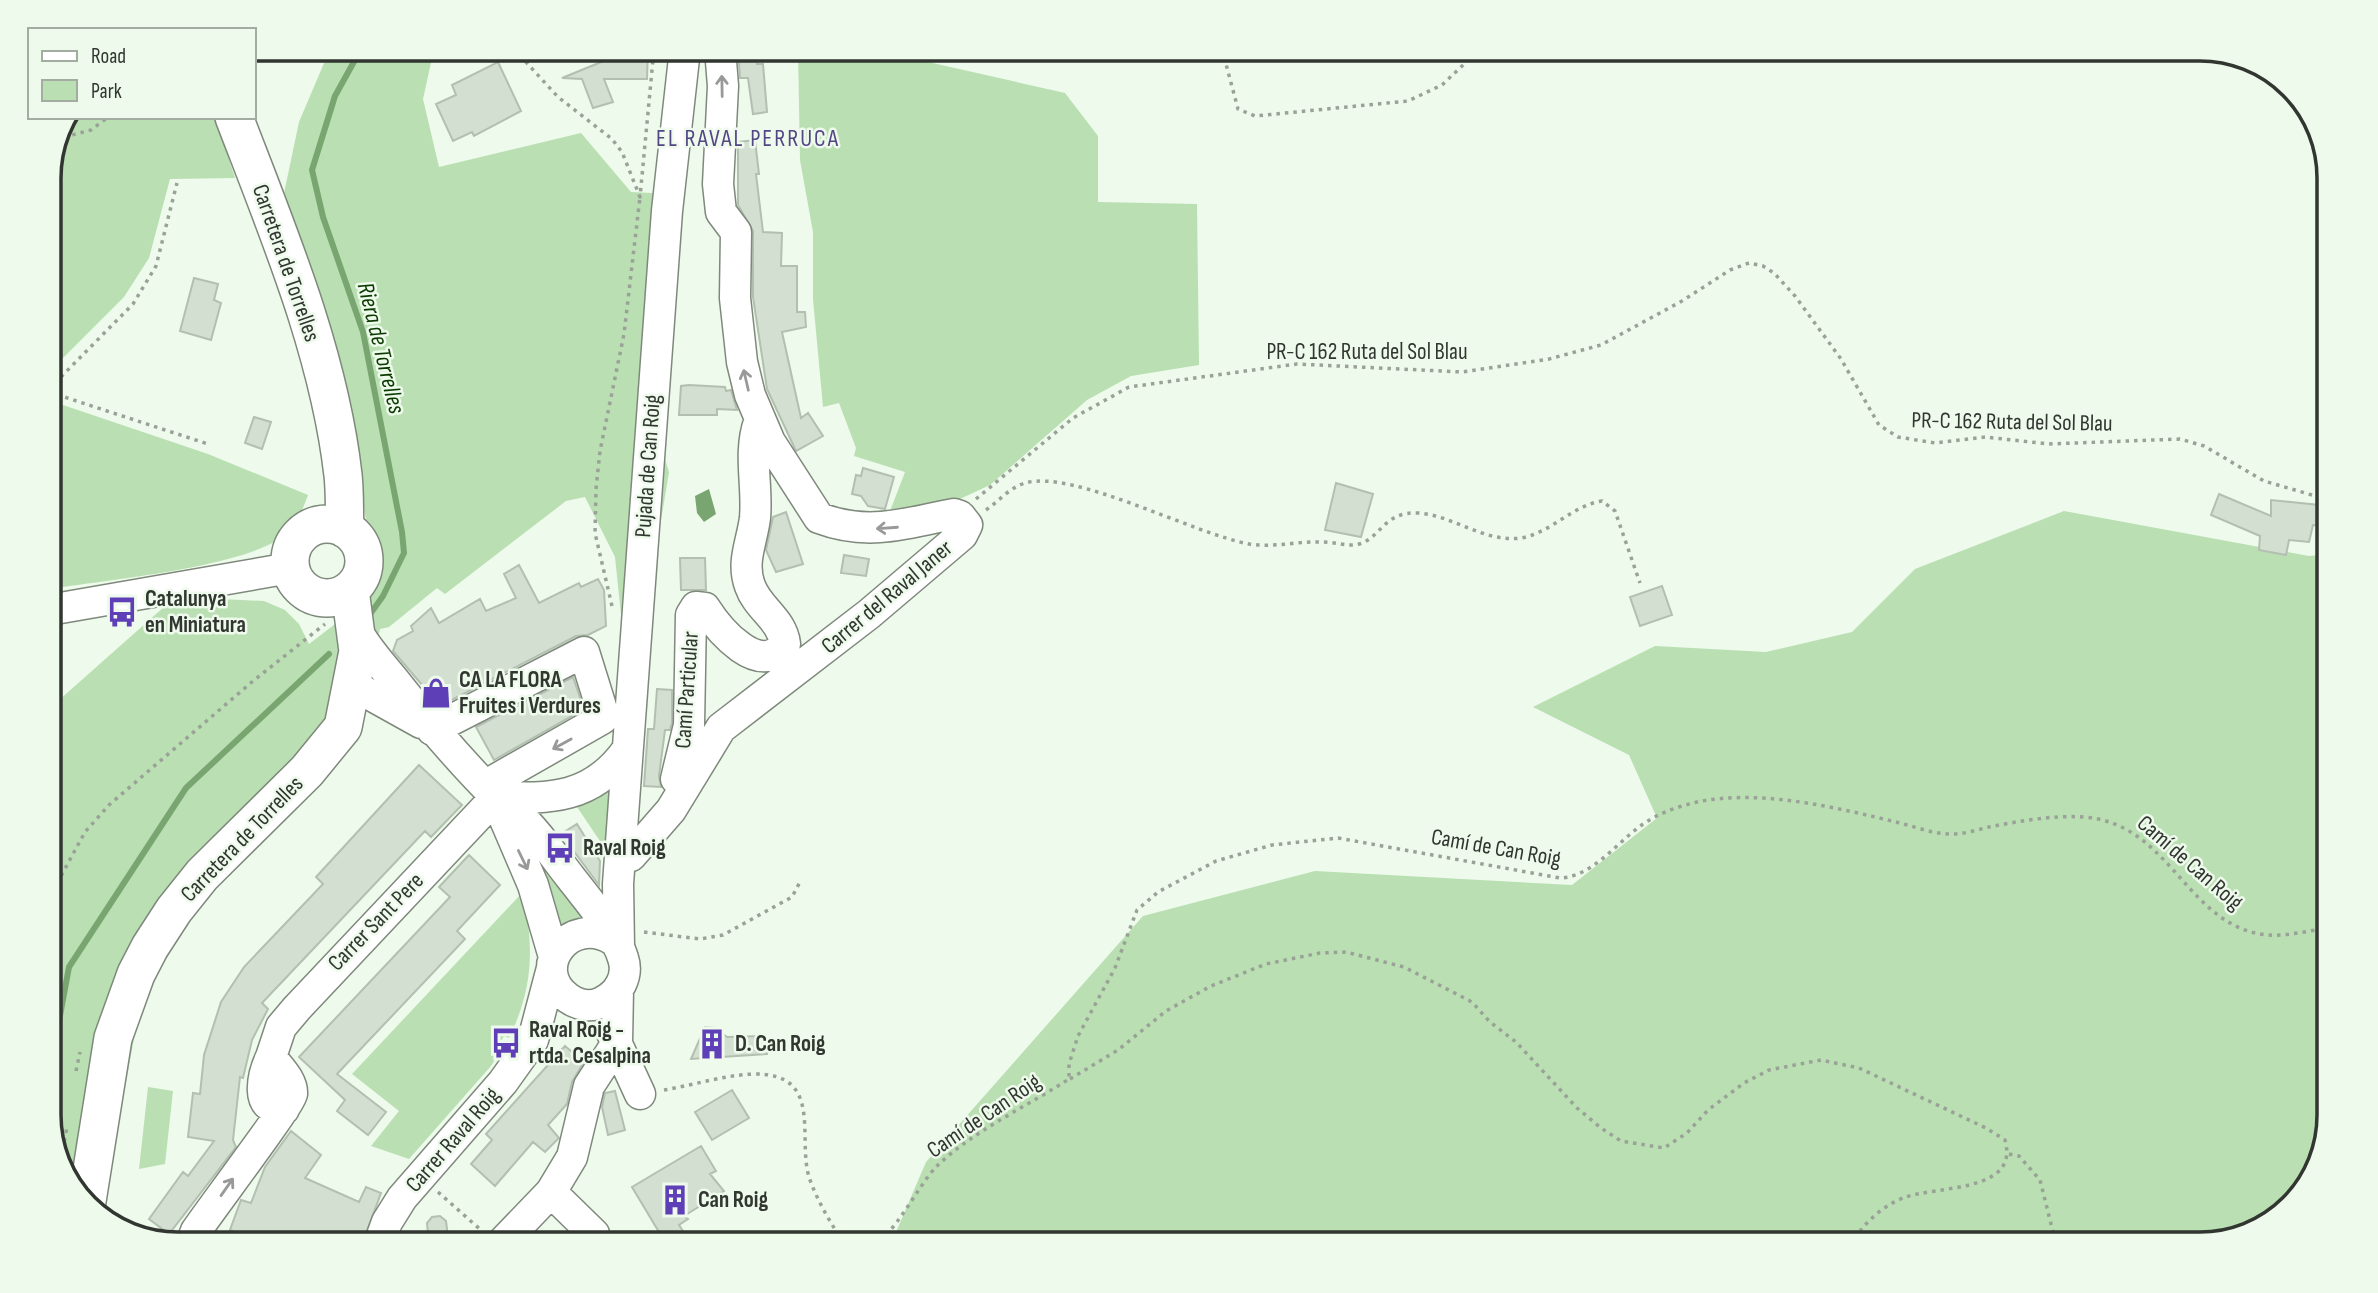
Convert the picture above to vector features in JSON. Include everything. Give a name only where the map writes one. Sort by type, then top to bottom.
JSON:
[{"type":"main road","name":"Carretera de Torrelles","points":[[235,119],[319,358],[338,452],[317,517],[327,529],[292,548],[321,604]]},
{"type":"main road","points":[[327,529],[357,540],[363,554],[363,570],[350,590],[321,604],[351,684]]},
{"type":"main road","name":"Carretera de Torrelles","points":[[89,1190],[113,1038],[136,974],[174,910],[202,875],[307,771],[343,727],[351,684]]},
{"type":"street","name":"Pujada de Can Roig","points":[[619,865],[667,211],[684,61]]},
{"type":"street","name":"Carrer del Raval Janer","points":[[619,865],[631,856],[671,810],[721,728],[893,594],[967,529],[960,518],[895,528],[869,529],[819,518],[759,422],[742,362],[734,276],[736,232],[724,220],[719,198],[717,161],[723,86],[721,61]]},
{"type":"street","name":"Camí Particular","points":[[619,865],[673,786],[682,763],[690,709],[691,615],[696,607],[705,608],[723,631],[748,652],[761,657],[774,655],[785,645],[783,631],[755,598],[747,576],[747,551],[755,519],[753,439],[759,422]]},
{"type":"street","points":[[62,610],[321,604],[432,730],[491,791],[526,822],[606,932],[625,969],[618,989],[617,1044],[589,1086],[572,1157],[551,1192],[504,1232]]},
{"type":"street","name":"Carrer Sant Pere","points":[[195,1232],[284,1109],[292,1090],[271,1057],[281,1027],[491,791],[602,719],[603,712],[584,652],[432,730]]},
{"type":"street","points":[[351,684],[432,730]]},
{"type":"street","points":[[343,727],[385,712],[401,712]]},
{"type":"street","points":[[491,791],[539,799],[566,795],[613,770],[627,751]]},
{"type":"street","points":[[491,791],[533,885],[560,991],[569,999],[589,1005],[600,1003],[618,989]]},
{"type":"street","points":[[606,932],[619,865]]},
{"type":"street","points":[[553,962],[564,942],[606,932]]},
{"type":"street","name":"Carrer Raval Roig","points":[[533,1040],[553,962]]},
{"type":"street","points":[[589,1005],[609,1025],[638,1089]]},
{"type":"street","name":"Carrer Raval Roig","points":[[384,1232],[394,1210],[420,1176],[503,1082],[533,1040],[571,1012],[589,1005]]},
{"type":"street","points":[[551,1192],[592,1232]]},
{"type":"path","points":[[525,61],[558,97],[612,139],[622,152],[640,197]]},
{"type":"path","points":[[614,617],[595,533],[596,489],[600,451],[624,334],[653,61]]},
{"type":"path","points":[[1225,61],[1238,109],[1255,116],[1408,101],[1442,85],[1467,61]]},
{"type":"path","points":[[70,136],[91,130],[105,119]]},
{"type":"path","points":[[62,377],[133,304],[156,266],[177,183]]},
{"type":"path","name":"PR-C 162 Ruta del Sol Blau","points":[[960,518],[1073,418],[1129,387],[1297,364],[1462,372],[1559,356],[1601,345],[1682,301],[1730,270],[1749,263],[1763,266],[1773,273],[1795,296],[1841,359],[1880,425],[1898,437],[1935,443],[1985,438],[2069,445],[2180,439],[2204,446],[2264,481],[2316,496]]},
{"type":"path","points":[[62,394],[208,444]]},
{"type":"path","points":[[960,518],[1008,491],[1035,481],[1121,500],[1230,539],[1258,545],[1308,542],[1358,544],[1385,522],[1406,513],[1433,515],[1488,534],[1520,538],[1569,516],[1590,503],[1602,501],[1610,505],[1619,518],[1640,583]]},
{"type":"path","points":[[62,874],[85,832],[109,804],[253,681],[321,604]]},
{"type":"path","name":"Camí de Can Roig","points":[[890,1232],[903,1209],[936,1167],[1069,1079],[1069,1064],[1078,1036],[1115,968],[1130,924],[1144,901],[1216,862],[1291,842],[1353,840],[1560,878],[1580,873],[1638,828],[1663,813],[1712,800],[1776,800],[1854,813],[1946,834],[2028,821],[2083,817],[2115,824],[2140,838],[2175,869],[2210,909],[2244,930],[2273,935],[2317,930]]},
{"type":"path","points":[[606,932],[701,939],[723,935],[792,897],[801,880]]},
{"type":"path","points":[[1069,1079],[1118,1050],[1166,1011],[1210,986],[1266,964],[1320,953],[1346,952],[1404,967],[1472,1002],[1489,1022],[1516,1042],[1577,1108],[1621,1141],[1664,1148],[1687,1133],[1708,1110],[1744,1083],[1769,1070],[1821,1060],[1859,1068],[2005,1140],[2009,1154],[2005,1168],[1992,1178],[1920,1193],[1890,1204],[1873,1216],[1860,1232]]},
{"type":"path","points":[[638,1089],[652,1092],[756,1074],[787,1083],[804,1104],[808,1175],[837,1232]]},
{"type":"path","points":[[2009,1154],[2020,1156],[2040,1180],[2053,1232]]},
{"type":"path","points":[[420,1176],[485,1232]]},
{"type":"green space","points":[[325,61],[431,61],[423,99],[439,167],[581,133],[631,192],[672,194],[659,441],[669,472],[642,635],[622,624],[615,557],[585,497],[566,501],[445,594],[437,588],[389,627],[380,629],[356,734],[198,908],[159,970],[135,1033],[104,1205],[81,1180],[63,1138],[62,697],[164,607],[220,599],[264,601],[285,610],[299,624],[309,644],[364,602],[377,581],[346,409],[283,198],[299,122]]},
{"type":"green space","points":[[798,61],[924,61],[1065,93],[1098,136],[1098,202],[1197,204],[1199,365],[1131,376],[1087,400],[990,485],[949,504],[887,519],[905,472],[854,456],[856,448],[839,403],[823,407],[813,299],[813,232],[800,160]]},
{"type":"green space","points":[[78,119],[216,119],[235,178],[170,179],[149,258],[124,297],[62,359],[62,171],[65,148],[73,127]]},
{"type":"green space","points":[[62,405],[208,454],[308,495],[294,525],[269,545],[210,563],[62,587]]},
{"type":"green space","points":[[2064,511],[2316,555],[2316,1130],[2313,1145],[2297,1180],[2277,1203],[2265,1212],[2230,1228],[2200,1232],[896,1232],[926,1162],[1143,916],[1315,871],[1572,885],[1657,818],[1629,755],[1533,707],[1655,646],[1766,652],[1852,632],[1915,569]]},
{"type":"green space","points":[[611,782],[610,856],[573,801]]},
{"type":"green space","points":[[518,820],[584,915],[562,927],[557,924]]},
{"type":"green space","points":[[522,893],[529,931],[529,967],[523,1002],[509,1038],[504,1036],[498,1046],[502,1049],[491,1066],[409,1159],[371,1146],[399,1111],[352,1074]]},
{"type":"green space","points":[[148,1087],[173,1091],[165,1164],[139,1169]]},
{"type":"shaded area","points":[[709,489],[716,514],[704,522],[697,513],[695,496]]},
{"type":"building","points":[[604,61],[648,61],[647,79],[604,79],[613,102],[593,108],[582,79],[562,78]]},
{"type":"building","points":[[739,61],[757,61],[757,64],[763,64],[767,112],[753,114],[748,78],[740,78]]},
{"type":"building","points":[[498,62],[521,111],[474,136],[472,132],[453,141],[436,104],[456,95],[452,85]]},
{"type":"building","points":[[755,140],[763,232],[782,233],[781,266],[797,266],[797,312],[805,312],[806,327],[782,332],[801,418],[808,413],[823,436],[796,451],[767,389],[753,297],[753,231],[738,205],[738,142]]},
{"type":"building","points":[[194,278],[218,284],[214,300],[221,303],[211,340],[180,331]]},
{"type":"building","points":[[681,386],[725,387],[726,391],[731,390],[737,410],[717,409],[717,415],[679,415]]},
{"type":"building","points":[[254,417],[271,422],[262,449],[245,443]]},
{"type":"building","points":[[863,468],[894,477],[885,509],[868,506],[861,496],[852,494],[856,475],[861,476]]},
{"type":"building","points":[[1336,483],[1373,494],[1361,537],[1325,530]]},
{"type":"building","points":[[2219,494],[2271,516],[2271,500],[2316,505],[2316,525],[2313,525],[2309,542],[2289,540],[2286,555],[2259,550],[2260,536],[2211,515]]},
{"type":"building","points":[[786,512],[803,564],[776,572],[766,550],[773,517]]},
{"type":"building","points":[[844,555],[869,559],[866,576],[841,573]]},
{"type":"building","points":[[680,558],[705,558],[706,590],[681,590]]},
{"type":"building","points":[[519,565],[539,603],[579,583],[581,587],[598,579],[604,590],[606,626],[588,635],[576,636],[440,706],[393,651],[397,640],[413,631],[411,626],[431,608],[439,623],[480,599],[486,611],[516,598],[504,574]]},
{"type":"building","points":[[1662,586],[1672,615],[1640,626],[1630,597]]},
{"type":"building","points":[[573,677],[584,709],[494,760],[476,727]]},
{"type":"building","points":[[657,689],[672,690],[672,723],[670,730],[665,730],[659,776],[661,787],[644,786],[648,729],[654,729]]},
{"type":"building","points":[[419,765],[462,805],[431,837],[425,831],[262,1003],[268,1009],[252,1040],[243,1078],[240,1077],[233,1140],[236,1147],[171,1232],[165,1231],[149,1219],[183,1172],[188,1176],[214,1141],[188,1137],[193,1093],[200,1094],[204,1055],[221,1002],[244,967],[323,884],[316,877]]},
{"type":"building","points":[[577,824],[600,861],[599,885],[561,834]]},
{"type":"building","points":[[469,855],[500,885],[457,931],[465,939],[337,1074],[386,1112],[368,1135],[337,1111],[345,1100],[299,1057],[450,897],[439,887]]},
{"type":"building","points":[[705,1027],[715,1028],[727,1037],[766,1036],[767,1054],[691,1059]]},
{"type":"building","points":[[565,1046],[584,1062],[572,1082],[567,1104],[548,1125],[559,1138],[545,1152],[533,1142],[495,1186],[471,1164],[492,1140],[486,1134]]},
{"type":"building","points":[[732,1090],[749,1118],[712,1140],[695,1112]]},
{"type":"building","points":[[615,1091],[625,1130],[608,1135],[602,1107],[605,1093]]},
{"type":"building","points":[[291,1131],[321,1155],[305,1178],[359,1202],[366,1187],[381,1193],[366,1232],[230,1230],[241,1200],[251,1203],[265,1167]]},
{"type":"building","name":"Can Roig","points":[[701,1146],[716,1171],[710,1174],[724,1191],[684,1216],[688,1219],[679,1225],[683,1231],[659,1232],[632,1187]]},
{"type":"building","points":[[440,1216],[446,1221],[447,1232],[428,1232],[427,1223],[432,1217]]},
{"type":"waterway","name":"Riera de Torrelles","points":[[354,61],[335,96],[312,170],[323,217],[363,332],[402,532],[404,553],[383,596],[368,617]]},
{"type":"waterway","name":"Riera de Torrelles","points":[[62,1005],[69,967],[186,788],[329,654]]},
{"type":"place","name":"Catalunya en Miniatura","points":[[122,612]]},
{"type":"place","name":"CA LA FLORA Fruites i Verdures","points":[[436,693]]},
{"type":"place","name":"Raval Roig","points":[[560,848]]},
{"type":"place","name":"Raval Roig - rtda. Cesalpina","points":[[506,1043]]},
{"type":"place","name":"D. Can Roig","points":[[712,1044]]},
{"type":"place","name":"Can Roig","points":[[675,1200]]},
{"type":"district","name":"EL RAVAL PERRUCA","points":[[748,138]]}]
